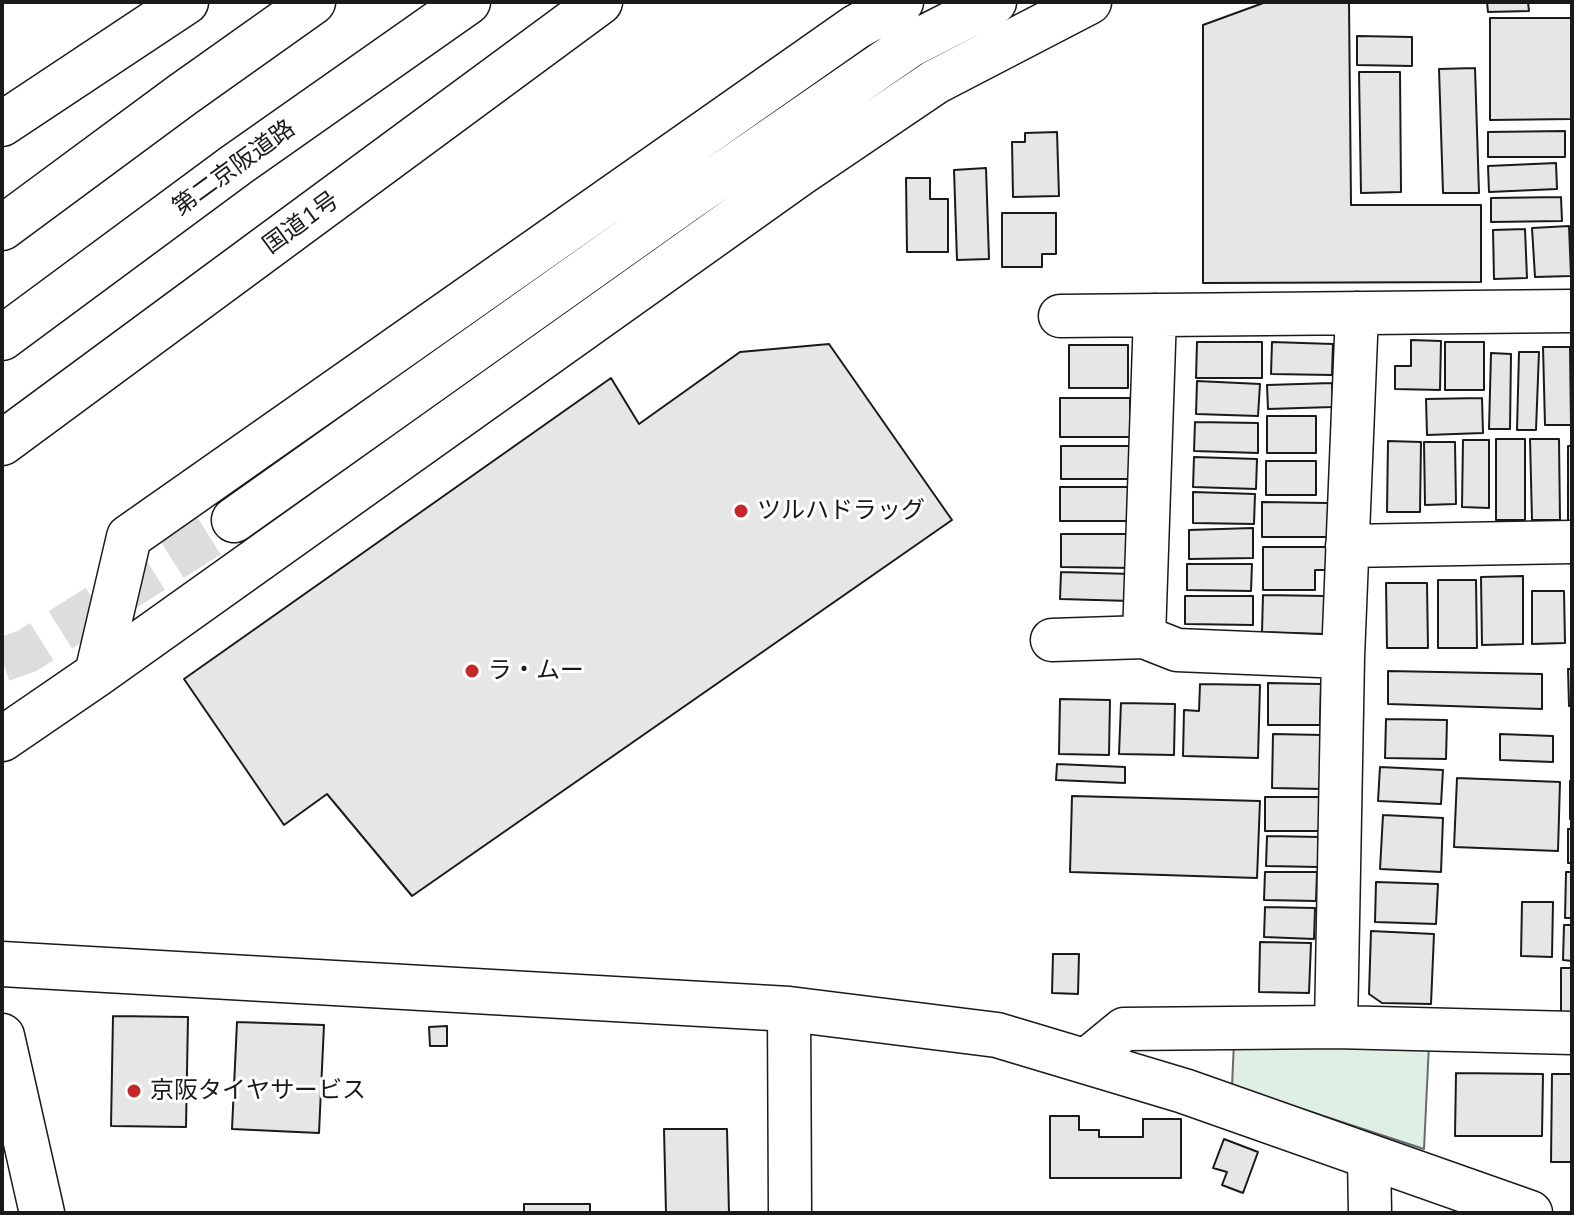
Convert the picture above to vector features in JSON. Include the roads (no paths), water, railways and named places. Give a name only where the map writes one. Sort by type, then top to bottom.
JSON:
[{"type":"main road","points":[[2,124],[186,2]]},
{"type":"main road","points":[[2,228],[313,2]]},
{"type":"main road","name":"第二京阪道路","points":[[2,338],[236,165],[468,2]]},
{"type":"main road","name":"国道1号","points":[[2,443],[600,2]]},
{"type":"main road","points":[[97,674],[129,537],[856,27],[901,2]]},
{"type":"main road","points":[[234,520],[910,45],[994,2]]},
{"type":"main road","points":[[2,739],[824,157],[935,82],[1089,2]]},
{"type":"main road","points":[[2,964],[789,1009],[997,1035],[1184,1091],[1530,1213]]},
{"type":"main road","points":[[2,1036],[42,1213]]},
{"type":"street","points":[[1060,316],[1572,311]]},
{"type":"street","points":[[1336,1027],[1343,657],[1357,313]]},
{"type":"street","points":[[1144,637],[1155,315]]},
{"type":"street","points":[[1347,546],[1572,542]]},
{"type":"street","points":[[1052,640],[1144,637],[1177,650],[1343,657]]},
{"type":"street","points":[[789,1009],[790,1213]]},
{"type":"street","points":[[1085,1061],[1124,1029],[1336,1027],[1572,1033]]},
{"type":"street","points":[[1369,1156],[1370,1213]]},
{"type":"tunnel","points":[[2,660],[27,651],[234,520]]},
{"type":"place","name":"ツルハドラッグ","points":[[741,511]]},
{"type":"place","name":"ラ・ムー","points":[[472,671]]},
{"type":"place","name":"京阪タイヤサービス","points":[[134,1091]]}]
